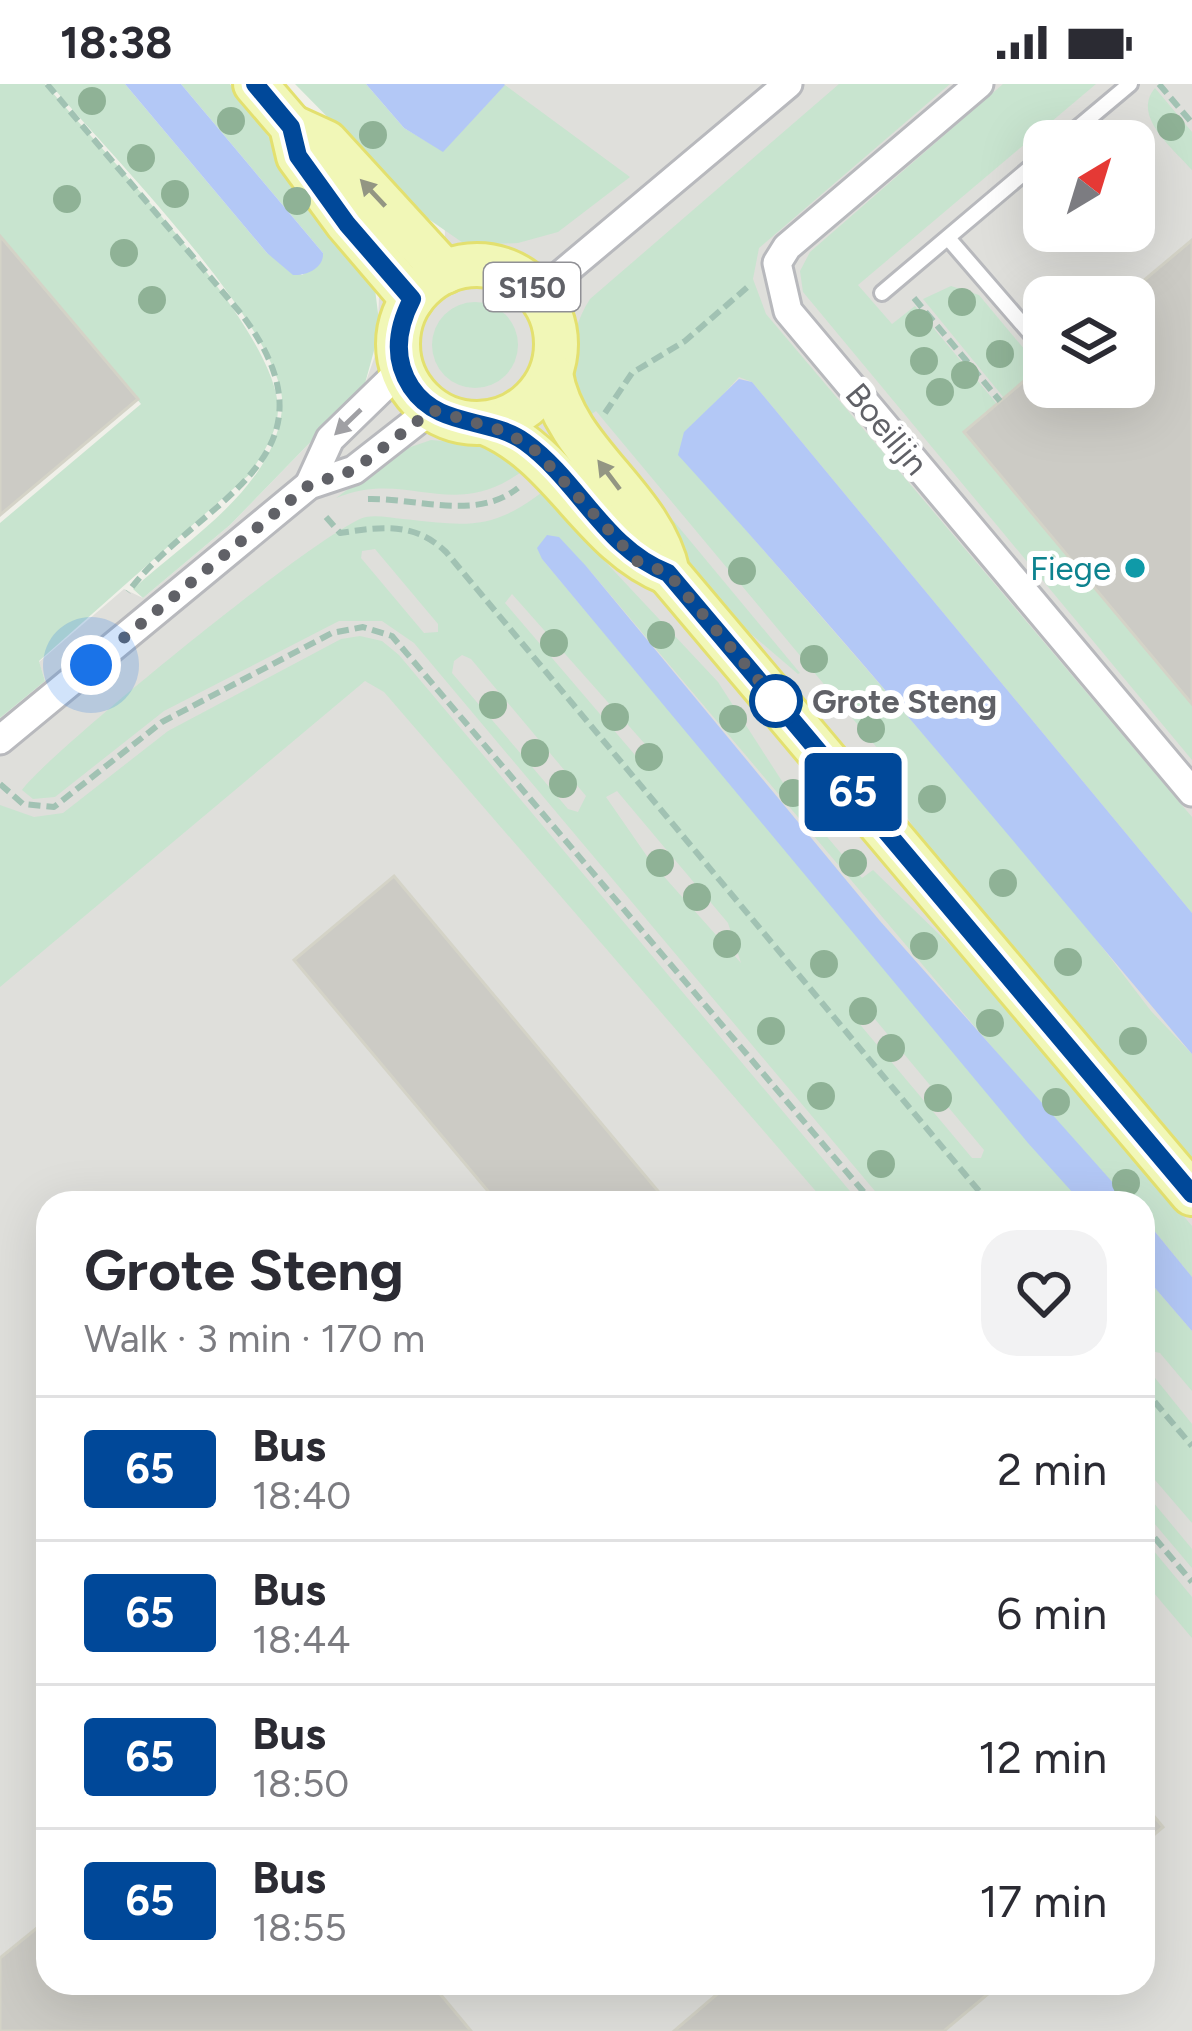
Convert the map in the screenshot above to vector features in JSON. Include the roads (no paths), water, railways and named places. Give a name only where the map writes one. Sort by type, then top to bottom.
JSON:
[{"type":"main road","name":"S150","points":[[255,84],[291,127],[326,142],[428,285],[464,266],[505,270],[538,294],[556,332],[551,374],[560,410],[662,544],[668,573],[1192,1194]]},
{"type":"main road","points":[[428,285],[399,333],[402,369],[432,410]]},
{"type":"main road","points":[[485,423],[530,404],[551,374]]},
{"type":"main road","name":"S150","points":[[432,410],[466,423],[485,423],[536,451],[637,561],[668,573]]},
{"type":"street","points":[[538,294],[788,84]]},
{"type":"street","name":"Boeilijn","points":[[979,84],[787,247],[777,263],[788,311],[1192,792]]},
{"type":"street","points":[[309,485],[330,439],[402,369]]},
{"type":"street","points":[[0,740],[309,485],[354,470],[432,410]]},
{"type":"lane","points":[[1087,120],[1130,84]]},
{"type":"lane","points":[[882,293],[1023,174]]},
{"type":"lane","points":[[948,238],[1023,325]]},
{"type":"water","points":[[125,84],[181,84],[323,253],[317,267],[293,275],[267,253]]},
{"type":"water","points":[[366,84],[505,85],[443,152],[404,128]]},
{"type":"water","points":[[739,379],[752,382],[1192,913],[1192,1054],[874,677],[678,455],[684,432]]},
{"type":"water","points":[[547,535],[559,537],[586,566],[880,921],[1120,1191],[1071,1191],[537,548]]},
{"type":"water","points":[[1155,1232],[1192,1277],[1192,1331],[1155,1288]]},
{"type":"place","name":"Fiege","points":[[1135,568]]},
{"type":"place","name":"Grote Steng","points":[[776,701]]}]
